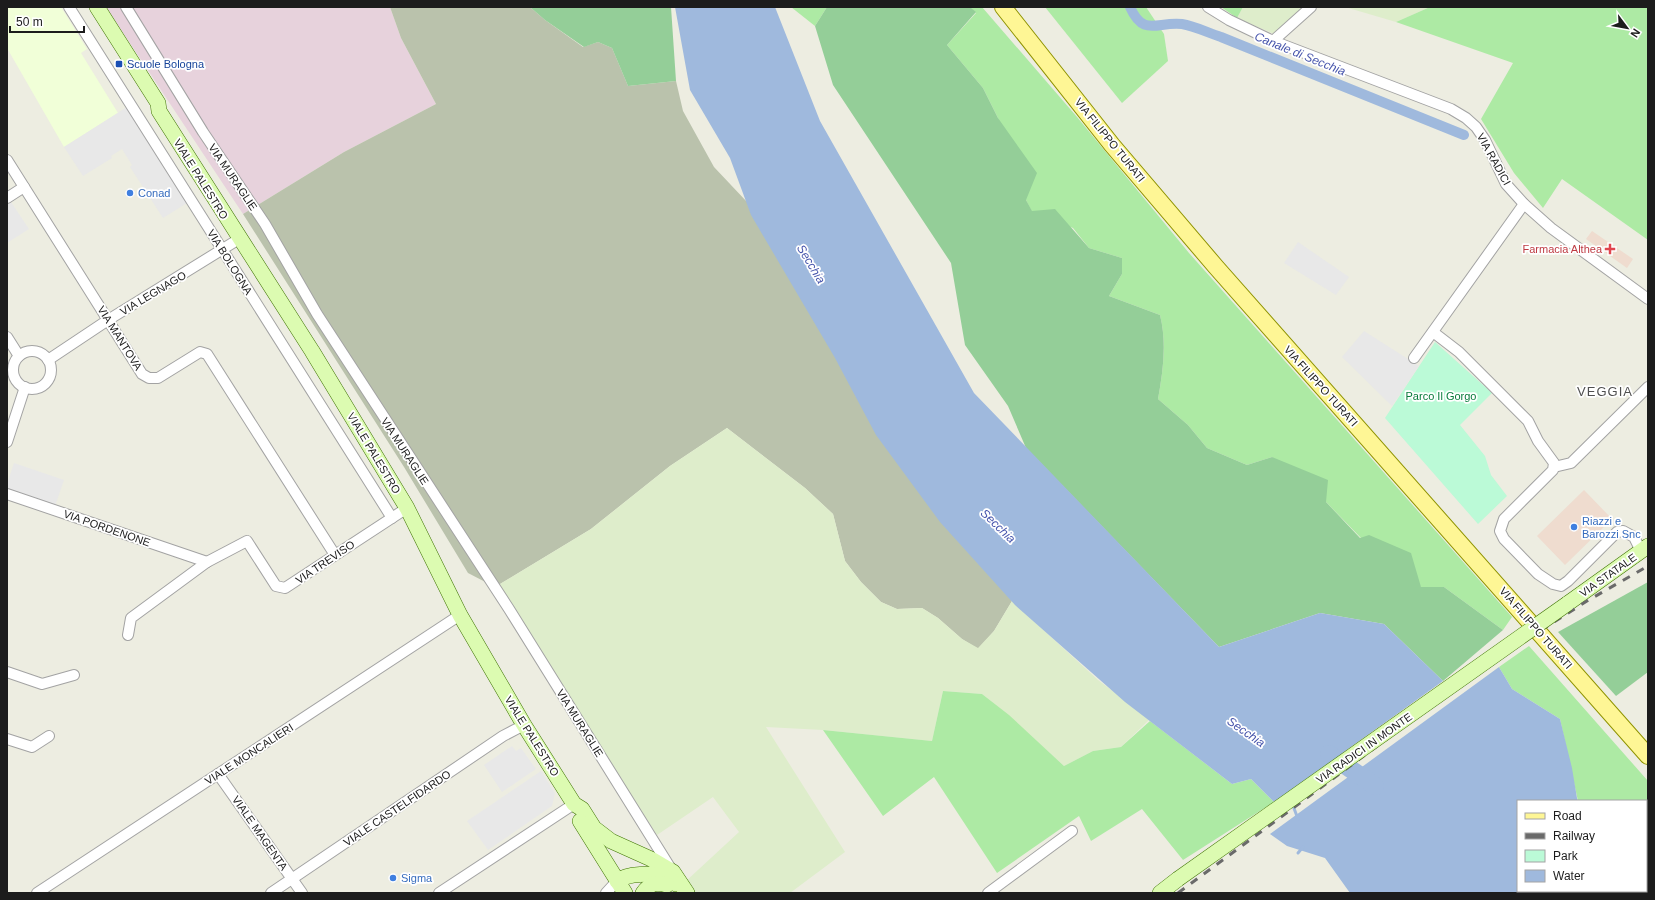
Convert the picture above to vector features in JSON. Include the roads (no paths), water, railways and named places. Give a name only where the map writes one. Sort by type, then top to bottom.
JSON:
[{"type":"main road","name":"VIALE PALESTRO","points":[[88,7],[152,107],[158,111],[312,351],[407,508],[460,615],[524,725],[574,804],[576,815],[621,887]]},
{"type":"main road","name":"VIALE PALESTRO","points":[[97,7],[158,103],[158,111]]},
{"type":"main road","name":"VIA FILIPPO TURATI","points":[[1003,7],[1112,145],[1216,267],[1648,756]]},
{"type":"main road","name":"VIA STATALE","points":[[1567,604],[1645,549]]},
{"type":"main road","name":"VIA RADICI IN MONTE","points":[[1160,893],[1567,604]]},
{"type":"main road","name":"VIALE PALESTRO","points":[[574,804],[582,809],[594,828],[611,841],[651,859],[673,872]]},
{"type":"main road","name":"VIA MURAGLIE","points":[[673,872],[687,893]]},
{"type":"main road","points":[[621,887],[622,878],[640,875],[666,877],[677,886],[682,893]]},
{"type":"main road","points":[[643,893],[648,886],[655,883],[667,885],[677,893]]},
{"type":"street","name":"VIA BOLOGNA","points":[[69,7],[392,518]]},
{"type":"street","name":"VIA MURAGLIE","points":[[126,7],[203,132],[265,224],[317,314],[509,609],[673,872]]},
{"type":"street","name":"VIA RADICI","points":[[1208,7],[1229,20],[1272,41],[1451,109],[1466,118],[1485,140],[1506,184],[1524,204],[1551,228],[1648,299]]},
{"type":"street","points":[[1272,41],[1311,7]]},
{"type":"street","name":"VIA MANTOVA","points":[[7,160],[142,374],[149,378],[158,378],[200,352],[207,354],[335,555]]},
{"type":"street","points":[[7,198],[24,187]]},
{"type":"street","points":[[1414,358],[1524,204]]},
{"type":"street","name":"VIA LEGNAGO","points":[[48,360],[108,320],[239,239]]},
{"type":"street","points":[[1433,332],[1459,352],[1528,421],[1538,441],[1554,463],[1554,470],[1504,519],[1500,531],[1504,539],[1538,574],[1552,584],[1561,586],[1568,581],[1617,532],[1623,531],[1634,537],[1645,549]]},
{"type":"street","points":[[7,337],[19,356]]},
{"type":"street","points":[[34,351],[42,354],[48,360],[50,373],[45,383],[35,388],[25,387],[16,380],[14,374],[14,363],[19,356],[27,352],[34,351]]},
{"type":"street","points":[[7,442],[25,387]]},
{"type":"street","points":[[1554,467],[1571,463],[1648,387]]},
{"type":"street","name":"VIA PORDENONE","points":[[7,494],[207,562]]},
{"type":"street","name":"VIA TREVISO","points":[[128,635],[131,618],[207,562],[247,542],[276,586],[285,588],[407,508]]},
{"type":"street","name":"VIALE MONCALIERI","points":[[37,893],[460,615]]},
{"type":"street","points":[[7,672],[42,684],[74,675]]},
{"type":"street","name":"VIALE CASTELFIDARDO","points":[[272,893],[503,736],[524,725]]},
{"type":"street","points":[[7,739],[32,747],[49,736]]},
{"type":"street","name":"VIALE MAGENTA","points":[[218,774],[302,893]]},
{"type":"street","points":[[439,893],[574,804]]},
{"type":"street","points":[[988,893],[1072,831]]},
{"type":"street","points":[[606,893],[621,887]]},
{"type":"water","points":[[675,7],[775,7],[820,121],[974,393],[1219,647],[1320,613],[1384,624],[1443,681],[1274,802],[1251,779],[1232,784],[1125,702],[1015,605],[940,522],[876,435],[835,358],[751,215],[730,158],[690,90]]},
{"type":"water","points":[[1499,667],[1512,689],[1560,719],[1572,768],[1578,800],[1517,800],[1517,892],[1583,893],[1350,893],[1325,858],[1287,846],[1270,834]]},
{"type":"waterway","name":"Canale di Secchia","points":[[1130,7],[1135,17],[1146,25],[1182,24],[1197,28],[1464,135]]},
{"type":"waterway","name":"Secchia","points":[[1329,754],[1375,786]]},
{"type":"waterway","points":[[1292,803],[1298,819]]},
{"type":"waterway","points":[[1298,853],[1303,847]]},
{"type":"railway","points":[[1178,893],[1392,735],[1524,641],[1587,601],[1648,566]]},
{"type":"place","name":"Scuole Bologna","points":[[119,64]]},
{"type":"place","name":"Conad","points":[[130,193]]},
{"type":"place","name":"Farmacia Althea","points":[[1610,249]]},
{"type":"place","name":"Riazzi e Barozzi Snc","points":[[1574,527]]},
{"type":"place","name":"Sigma","points":[[393,878]]},
{"type":"district","name":"VEGGIA","points":[[1605,391]]},
{"type":"park label","name":"Parco Il Gorgo","points":[[1441,396]]}]
